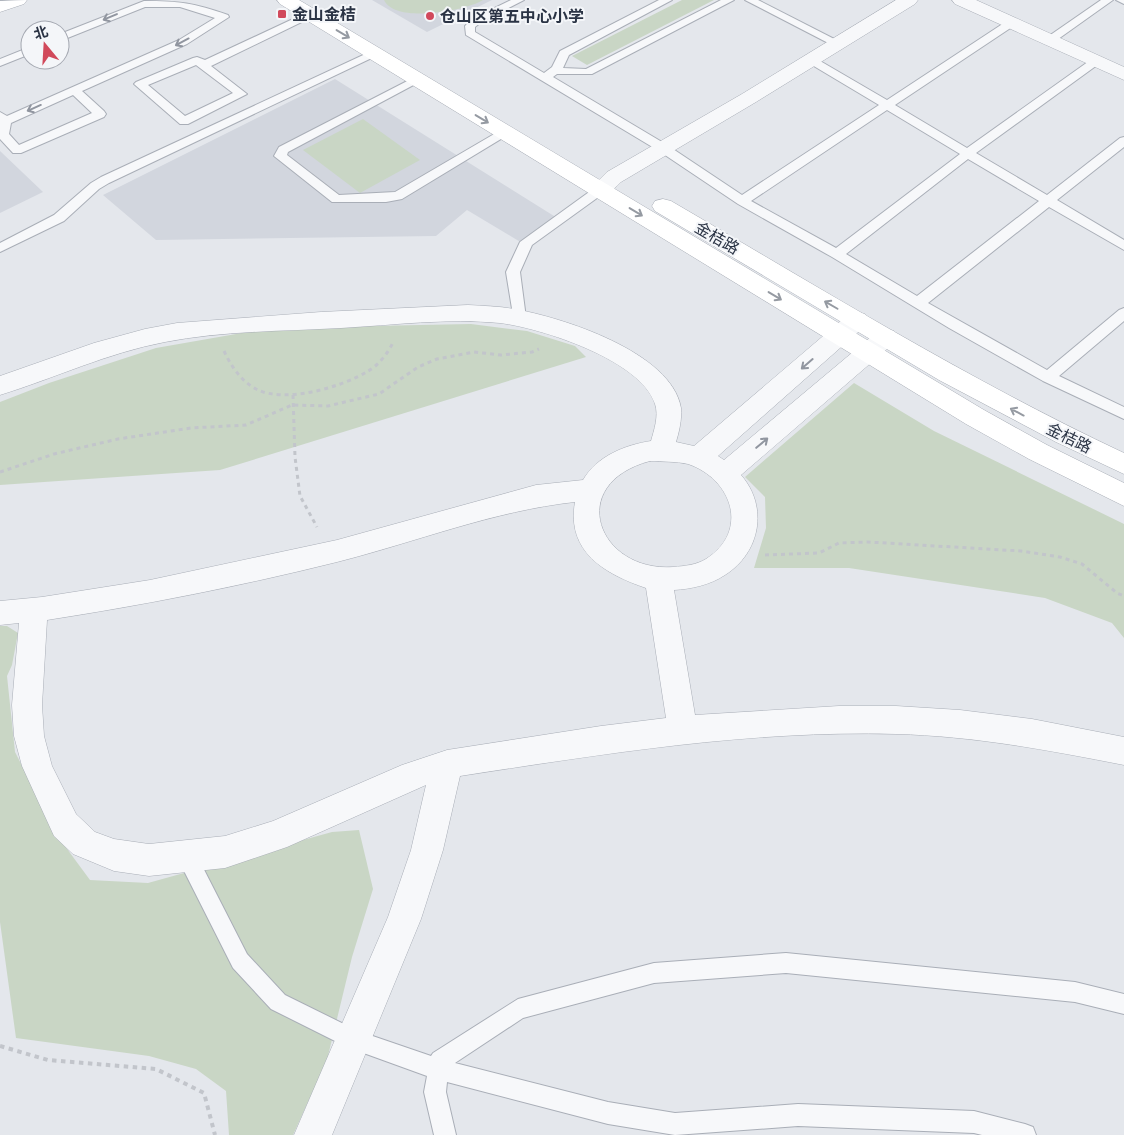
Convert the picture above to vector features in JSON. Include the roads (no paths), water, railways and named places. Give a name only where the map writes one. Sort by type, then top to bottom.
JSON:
[{"type":"main road","points":[[0,7],[18,0]]},
{"type":"main road","points":[[286,0],[313,7],[849,328],[877,345],[983,422],[1124,495]]},
{"type":"main road","points":[[313,7],[374,53],[505,133],[607,184]]},
{"type":"main road","name":"金桔路","points":[[877,345],[1124,464]]},
{"type":"street","points":[[607,184],[663,148],[909,0]]},
{"type":"street","points":[[961,0],[1124,74]]},
{"type":"street","points":[[0,386],[96,351],[136,339],[166,333],[215,328],[397,317],[486,315],[519,318],[576,334],[630,362],[650,375],[659,386],[668,406],[668,418],[662,452]]},
{"type":"street","points":[[698,458],[849,328]]},
{"type":"street","points":[[725,474],[877,345]]},
{"type":"street","points":[[650,451],[675,451],[698,458],[725,474],[736,486],[744,505],[746,526],[739,546],[723,564],[699,576],[672,581],[644,577],[618,566],[598,548],[587,528],[586,505],[593,485],[607,468],[627,457],[650,451]]},
{"type":"street","points":[[0,613],[34,610],[150,592],[332,552],[536,496],[591,490]]},
{"type":"street","points":[[658,579],[683,731]]},
{"type":"street","points":[[34,610],[28,676],[29,736],[46,787],[65,825],[84,843],[114,855],[149,860],[225,852],[276,836],[413,775],[447,764],[601,740],[683,731],[839,720],[896,720],[960,724],[1032,733],[1124,752]]},
{"type":"street","points":[[313,1135],[404,919],[424,859],[447,764]]},
{"type":"lane","points":[[519,0],[476,21],[470,26],[470,33],[550,74],[742,201],[1048,377],[1124,413]]},
{"type":"lane","points":[[550,74],[564,53],[667,0]]},
{"type":"lane","points":[[550,74],[588,72],[729,0]]},
{"type":"lane","points":[[750,0],[838,44]]},
{"type":"lane","points":[[1050,40],[1108,0]]},
{"type":"lane","points":[[70,34],[144,4],[180,4],[196,7],[224,17],[183,42],[3,119],[2,135],[17,150],[100,114],[74,90]]},
{"type":"lane","points":[[204,65],[313,7]]},
{"type":"lane","points":[[742,201],[885,104],[1011,22]]},
{"type":"lane","points":[[0,248],[59,218],[95,186],[105,180],[374,53]]},
{"type":"lane","points":[[0,63],[20,54]]},
{"type":"lane","points":[[197,60],[204,65],[242,94],[184,121],[140,84],[197,60]]},
{"type":"lane","points":[[811,60],[1124,246]]},
{"type":"lane","points":[[837,254],[968,153],[1096,61]]},
{"type":"lane","points":[[417,79],[283,150],[280,156],[336,198],[386,198],[398,196],[505,133]]},
{"type":"lane","points":[[918,303],[1124,141]]},
{"type":"lane","points":[[519,318],[513,272],[527,242],[607,184]]},
{"type":"lane","points":[[1048,377],[1124,313]]},
{"type":"lane","points":[[187,857],[240,961],[278,1002],[354,1040],[438,1069],[608,1114],[682,1130],[798,1115],[974,1122],[1025,1135]]},
{"type":"lane","points":[[445,1135],[435,1092],[440,1060],[518,1009],[654,973],[786,963],[1075,992],[1124,1004]]},
{"type":"place","name":"金山金桔","points":[[282,14]]},
{"type":"place","name":"仓山区第五中心小学","points":[[430,16]]}]
